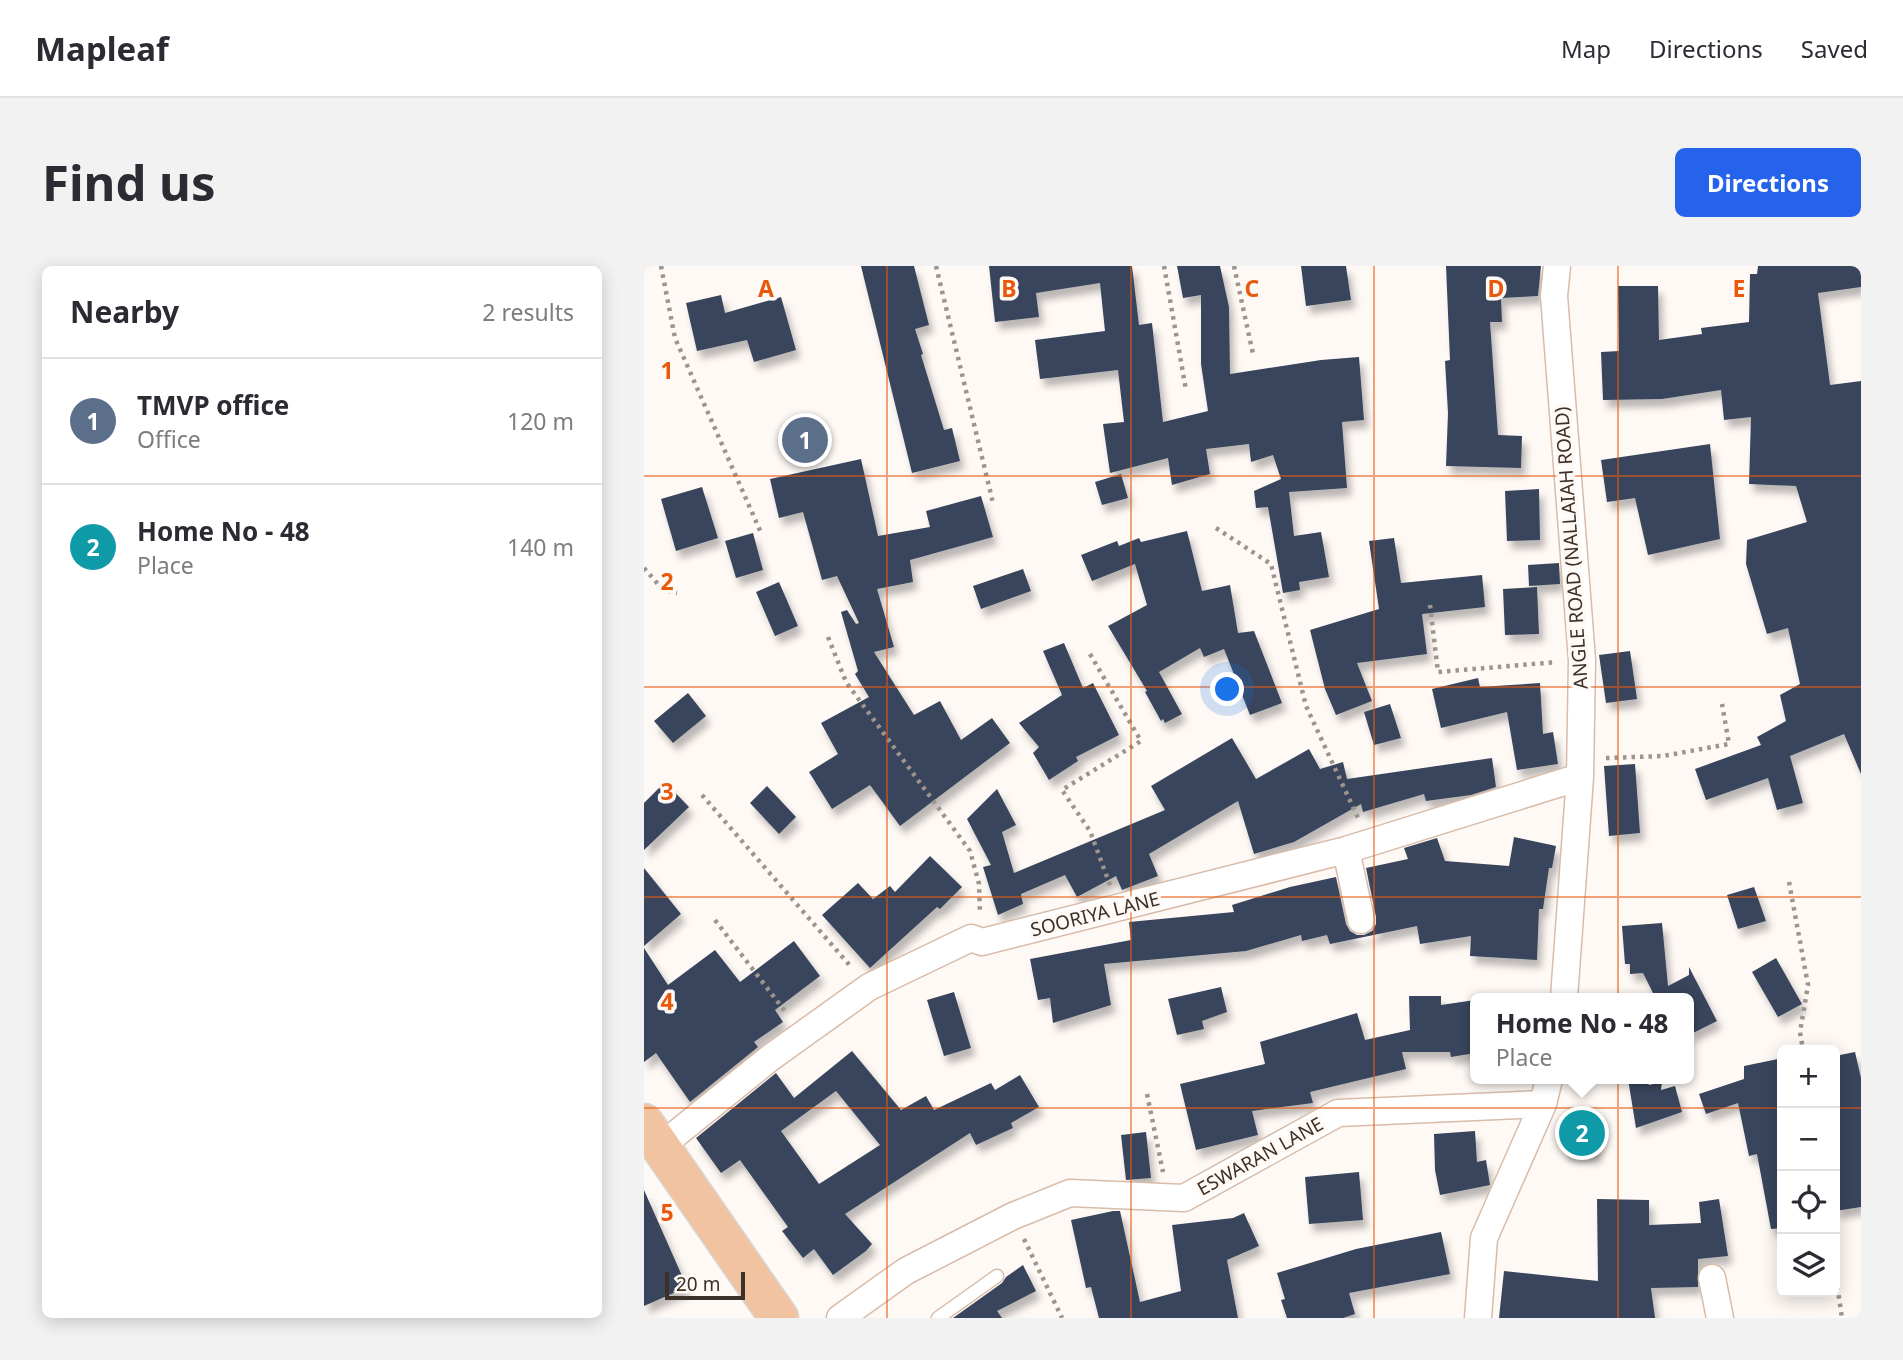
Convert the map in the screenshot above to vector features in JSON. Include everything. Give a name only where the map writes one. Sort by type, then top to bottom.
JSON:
[{"type":"main road","points":[[653,1134],[779,1318]]},
{"type":"street","name":"ANGLE ROAD (NALLAIAH ROAD)","points":[[1557,266],[1554,296],[1582,660],[1580,768],[1564,993]]},
{"type":"street","name":"SOORIYA LANE","points":[[653,1134],[770,1058],[869,987],[971,938],[982,942],[1358,847],[1580,768]]},
{"type":"street","points":[[1358,847],[1361,920]]},
{"type":"street","points":[[1478,1318],[1484,1238],[1546,1091]]},
{"type":"street","name":"ESWARAN LANE","points":[[840,1318],[906,1272],[1013,1216],[1069,1193],[1184,1198],[1338,1113],[1546,1091]]},
{"type":"street","points":[[1712,1278],[1720,1318]]},
{"type":"lane","points":[[938,1318],[997,1276]]},
{"type":"path","points":[[662,266],[675,338],[762,535]]},
{"type":"path","points":[[936,266],[993,503]]},
{"type":"path","points":[[1164,266],[1186,390]]},
{"type":"path","points":[[1234,266],[1253,354]]},
{"type":"path","points":[[1216,528],[1271,565],[1306,706],[1358,847]]},
{"type":"path","points":[[644,568],[663,590],[677,593]]},
{"type":"path","points":[[1430,606],[1438,671],[1582,660]]},
{"type":"path","points":[[828,637],[846,682],[970,852],[979,884],[982,942]]},
{"type":"path","points":[[1090,654],[1141,741],[1062,790],[1090,831],[1118,908]]},
{"type":"path","points":[[1580,768],[1730,744],[1722,704]]},
{"type":"path","points":[[702,795],[869,987]]},
{"type":"path","points":[[1789,882],[1808,985],[1800,1032],[1802,1045]]},
{"type":"path","points":[[715,920],[802,1035]]},
{"type":"path","points":[[1147,1094],[1168,1197]]},
{"type":"path","points":[[1013,1216],[1062,1318]]},
{"type":"path","points":[[1839,1297],[1842,1318]]},
{"type":"building","points":[[861,266],[914,266],[929,325],[915,329],[923,354],[921,355],[944,430],[952,428],[960,461],[912,473]]},
{"type":"building","points":[[989,266],[1132,266],[1139,325],[1152,323],[1163,422],[1208,411],[1201,364],[1201,295],[1183,298],[1177,266],[1220,266],[1229,307],[1230,374],[1359,357],[1364,420],[1342,422],[1347,488],[1289,492],[1294,536],[1321,532],[1329,577],[1299,582],[1300,590],[1283,593],[1268,507],[1256,508],[1254,491],[1281,479],[1273,455],[1251,462],[1249,444],[1206,449],[1210,474],[1172,485],[1168,458],[1110,473],[1103,424],[1124,422],[1118,370],[1040,379],[1035,340],[1105,331],[1100,283],[1036,293],[1039,317],[995,322]]},
{"type":"building","points":[[1301,266],[1346,266],[1351,300],[1306,306]]},
{"type":"building","points":[[1446,266],[1541,266],[1538,296],[1501,298],[1502,322],[1490,322],[1498,435],[1522,436],[1521,468],[1446,466],[1448,413],[1445,361],[1450,360]]},
{"type":"building","points":[[1758,266],[1861,266],[1861,287],[1818,293],[1830,385],[1861,381],[1861,774],[1844,734],[1790,756],[1803,803],[1777,810],[1768,778],[1706,800],[1695,769],[1761,745],[1757,737],[1786,721],[1780,695],[1800,684],[1788,628],[1767,634],[1746,564],[1747,540],[1807,522],[1796,486],[1749,484],[1751,417],[1724,420],[1721,390],[1662,399],[1603,400],[1601,352],[1619,351],[1618,286],[1658,286],[1659,340],[1702,334],[1701,328],[1749,322],[1750,274],[1757,274]]},
{"type":"building","points":[[721,295],[725,313],[781,297],[796,350],[754,362],[747,340],[697,351],[686,303]]},
{"type":"building","points":[[1710,444],[1720,539],[1648,555],[1635,498],[1607,502],[1601,460]]},
{"type":"building","points":[[861,459],[878,536],[930,527],[926,511],[981,496],[993,537],[910,560],[913,582],[877,589],[894,647],[874,652],[914,715],[940,701],[961,740],[992,718],[1010,743],[900,826],[870,785],[832,809],[809,772],[838,754],[821,723],[869,697],[855,674],[858,671],[841,612],[847,610],[856,624],[859,623],[837,576],[822,580],[803,512],[779,518],[770,479]]},
{"type":"building","points":[[1121,474],[1128,498],[1102,505],[1095,482]]},
{"type":"building","points":[[702,487],[718,538],[676,551],[661,499]]},
{"type":"building","points":[[1539,489],[1540,540],[1507,541],[1505,491]]},
{"type":"building","points":[[1187,531],[1202,591],[1230,585],[1238,633],[1254,631],[1282,703],[1250,715],[1224,649],[1204,657],[1200,648],[1159,672],[1182,714],[1165,723],[1163,719],[1161,721],[1145,692],[1147,691],[1108,626],[1147,605],[1135,564],[1092,581],[1081,555],[1117,541],[1119,546],[1139,538],[1141,542]]},
{"type":"building","points":[[753,533],[763,570],[736,578],[725,541]]},
{"type":"building","points":[[1394,538],[1401,583],[1482,575],[1485,607],[1422,614],[1427,654],[1357,663],[1372,701],[1336,715],[1325,689],[1310,630],[1379,609],[1369,541]]},
{"type":"building","points":[[1559,563],[1560,584],[1529,586],[1528,565]]},
{"type":"building","points":[[1023,569],[1031,591],[981,609],[973,586]]},
{"type":"building","points":[[779,582],[798,626],[775,636],[756,592]]},
{"type":"building","points":[[1537,587],[1539,634],[1505,635],[1503,589]]},
{"type":"building","points":[[1064,643],[1083,688],[1093,683],[1119,735],[1076,757],[1078,761],[1049,780],[1033,753],[1039,747],[1019,723],[1062,695],[1043,651]]},
{"type":"building","points":[[1630,651],[1637,699],[1606,703],[1599,655]]},
{"type":"building","points":[[1478,678],[1480,687],[1540,683],[1543,734],[1553,732],[1558,764],[1517,770],[1507,712],[1441,728],[1432,689]]},
{"type":"building","points":[[688,693],[706,716],[673,743],[654,721]]},
{"type":"building","points":[[1390,704],[1401,738],[1374,745],[1364,712]]},
{"type":"building","points":[[1232,738],[1256,779],[1309,749],[1320,769],[1343,762],[1347,779],[1492,758],[1496,787],[1471,795],[1426,801],[1424,794],[1363,812],[1361,804],[1294,842],[1254,854],[1238,801],[1149,854],[1158,876],[1122,890],[1116,876],[1077,897],[1065,875],[1021,894],[1023,904],[998,915],[983,867],[991,865],[967,819],[997,789],[1016,825],[1002,832],[1014,873],[1165,810],[1151,786]]},
{"type":"building","points":[[1635,764],[1640,833],[1609,836],[1604,766]]},
{"type":"building","points":[[665,782],[689,807],[644,850],[644,803]]},
{"type":"building","points":[[767,786],[796,817],[779,834],[750,803]]},
{"type":"building","points":[[1514,837],[1556,846],[1552,868],[1549,868],[1543,909],[1539,909],[1537,960],[1470,956],[1471,936],[1420,944],[1417,926],[1330,944],[1327,935],[1302,941],[1301,935],[1246,951],[1104,964],[1111,1005],[1053,1023],[1050,998],[1038,1000],[1030,959],[1131,940],[1129,922],[1234,912],[1232,905],[1290,887],[1336,877],[1346,924],[1350,931],[1364,935],[1372,931],[1376,924],[1366,868],[1408,859],[1404,848],[1437,838],[1445,861],[1509,866]]},
{"type":"building","points":[[930,856],[962,887],[870,968],[822,915],[858,883],[873,899],[890,886],[895,892]]},
{"type":"building","points":[[644,868],[681,914],[644,946]]},
{"type":"building","points":[[1754,887],[1766,921],[1738,929],[1727,895]]},
{"type":"building","points":[[1662,923],[1668,986],[1689,975],[1689,967],[1717,1021],[1694,1032],[1694,993],[1653,993],[1643,973],[1630,974],[1630,964],[1625,964],[1622,926]]},
{"type":"building","points":[[794,941],[820,976],[775,1010],[783,1022],[754,1042],[758,1047],[690,1102],[656,1053],[644,1062],[644,948],[668,985],[715,950],[740,982]]},
{"type":"building","points":[[1776,958],[1802,1004],[1778,1017],[1752,972]]},
{"type":"building","points":[[1221,987],[1227,1012],[1202,1021],[1204,1029],[1177,1035],[1168,999]]},
{"type":"building","points":[[954,992],[971,1048],[944,1056],[927,1000]]},
{"type":"building","points":[[1409,996],[1441,996],[1441,1005],[1470,1001],[1470,1054],[1451,1057],[1450,1052],[1402,1052],[1406,1069],[1310,1092],[1313,1103],[1252,1111],[1258,1135],[1196,1150],[1180,1084],[1265,1064],[1260,1042],[1357,1013],[1365,1040],[1410,1030]]},
{"type":"building","points":[[852,1051],[901,1110],[926,1096],[934,1110],[991,1083],[995,1090],[1020,1075],[1039,1107],[1011,1123],[1013,1128],[976,1145],[970,1133],[845,1214],[872,1244],[833,1275],[814,1249],[803,1258],[782,1231],[788,1227],[740,1160],[721,1173],[696,1138],[776,1073],[794,1098]],"holes":[[[836,1091],[880,1145],[819,1184],[781,1131]]]},
{"type":"building","points":[[1855,1052],[1861,1078],[1861,1207],[1840,1210],[1840,1108],[1840,1055]]},
{"type":"building","points":[[1777,1059],[1777,1228],[1771,1229],[1757,1154],[1749,1156],[1738,1103],[1706,1114],[1699,1094],[1744,1079],[1744,1066]]},
{"type":"building","points":[[1629,1084],[1662,1084],[1661,1090],[1675,1086],[1682,1112],[1636,1128]]},
{"type":"building","points":[[1569,1110],[1600,1114],[1596,1156],[1564,1152]]},
{"type":"building","points":[[1475,1131],[1477,1162],[1486,1160],[1490,1185],[1440,1195],[1435,1170],[1434,1134]]},
{"type":"building","points":[[1146,1132],[1151,1178],[1126,1180],[1121,1135]]},
{"type":"building","points":[[1359,1172],[1363,1220],[1309,1224],[1305,1177]]},
{"type":"building","points":[[644,1190],[687,1287],[644,1306]]},
{"type":"building","points":[[1597,1199],[1649,1200],[1649,1225],[1701,1223],[1699,1202],[1719,1199],[1728,1256],[1698,1259],[1698,1287],[1651,1288],[1655,1318],[1499,1318],[1504,1271],[1598,1281]]},
{"type":"building","points":[[1120,1211],[1140,1302],[1181,1291],[1172,1225],[1233,1218],[1244,1213],[1259,1246],[1227,1260],[1238,1318],[1099,1318],[1091,1287],[1086,1288],[1071,1220]]},
{"type":"building","points":[[1441,1232],[1450,1274],[1349,1293],[1355,1314],[1343,1318],[1287,1318],[1281,1300],[1285,1299],[1277,1273],[1356,1249]]},
{"type":"building","points":[[1023,1265],[1036,1291],[997,1311],[1002,1318],[953,1318],[1002,1283]]},
{"type":"place","name":"TMVP office","points":[[805,440]]},
{"type":"place","name":"Home No - 48","points":[[1582,1133]]}]
